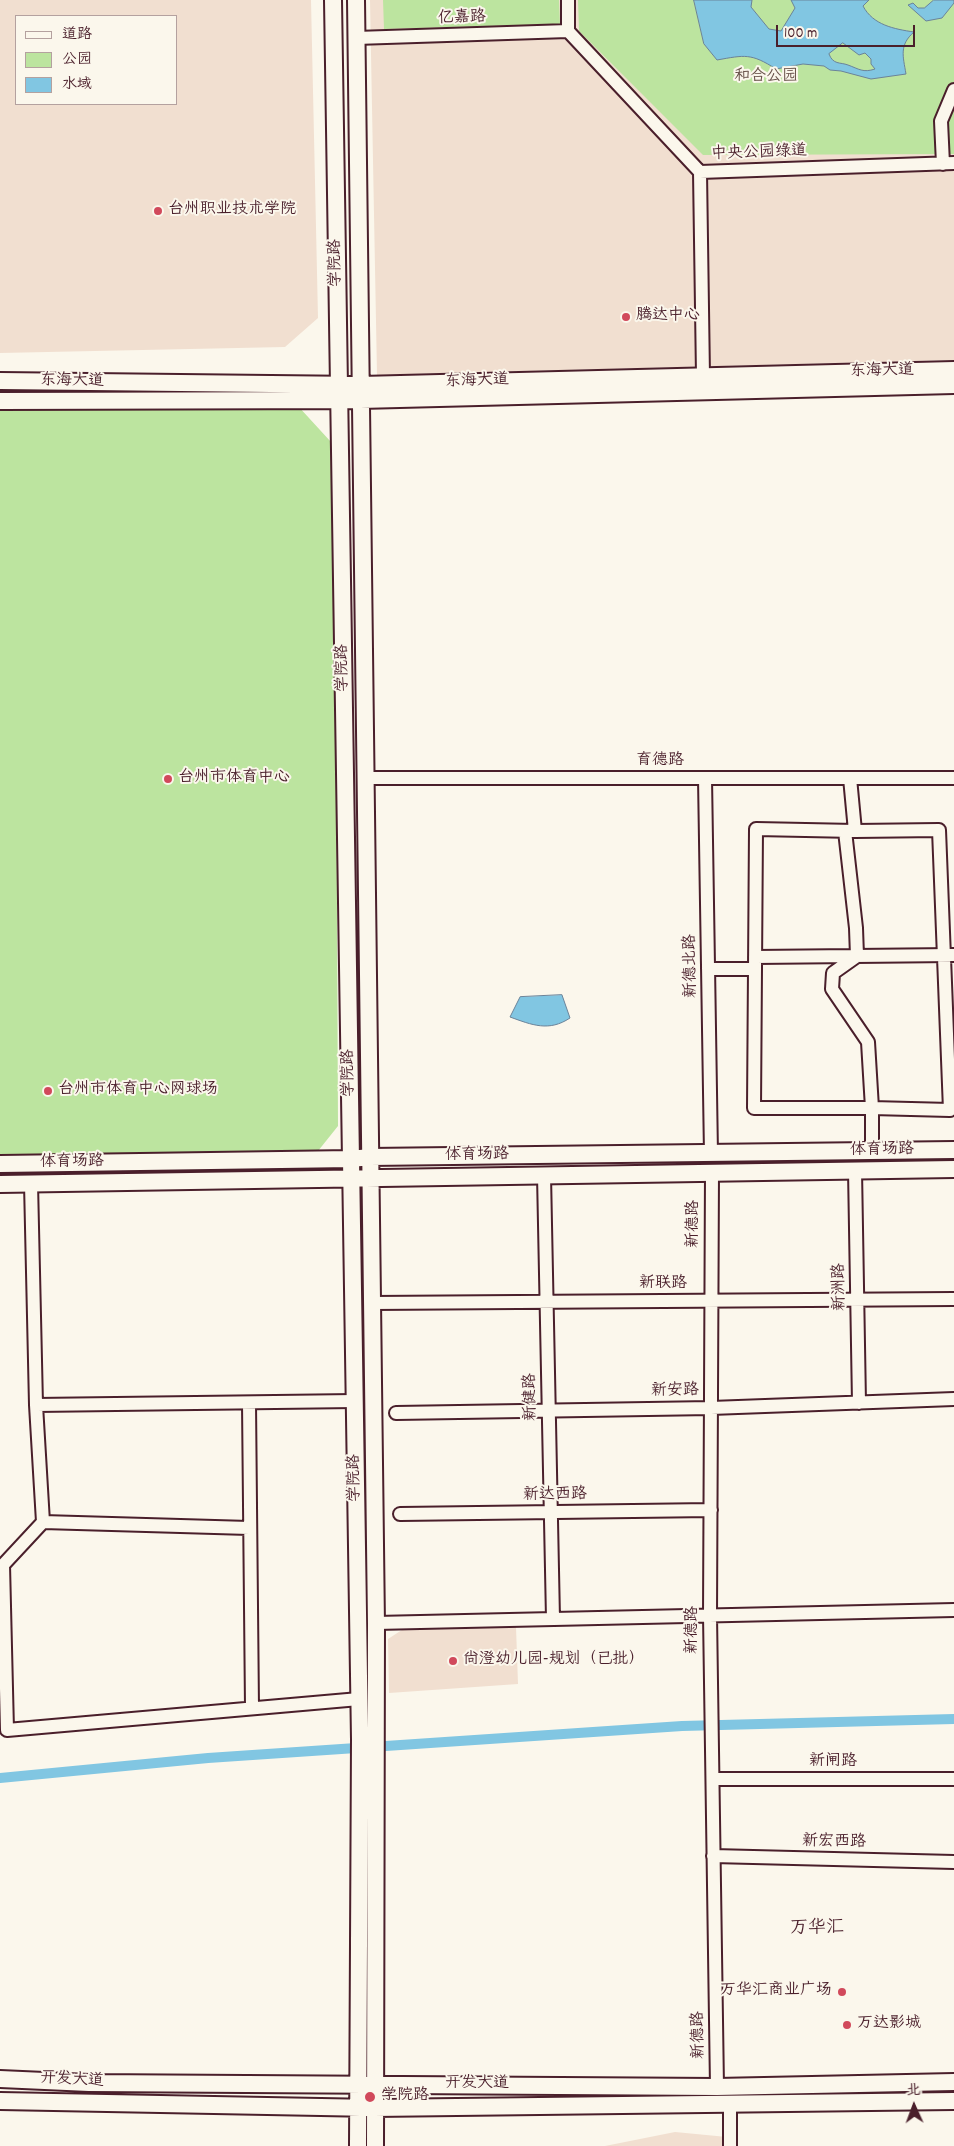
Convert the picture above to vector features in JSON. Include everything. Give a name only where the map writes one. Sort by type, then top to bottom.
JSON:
[{"type":"main road","name":"学院路","points":[[333,0],[359,1698],[368,1738]]},
{"type":"main road","name":"学院路","points":[[356,0],[376,1623],[368,1738],[375,2146]]},
{"type":"main road","name":"东海大道","points":[[0,402],[340,393],[703,376],[954,370]]},
{"type":"main road","name":"东海大道","points":[[0,381],[340,393]]},
{"type":"main road","name":"东海大道","points":[[361,392],[954,385]]},
{"type":"main road","name":"体育场路","points":[[0,1164],[351,1159],[370,1157],[954,1150]]},
{"type":"main road","points":[[0,1184],[954,1169]]},
{"type":"main road","name":"学院路","points":[[358,2146],[357,2085],[368,1778]]},
{"type":"main road","name":"开发大道","points":[[0,2078],[89,2083],[717,2087],[954,2082]]},
{"type":"main road","name":"开发大道","points":[[0,2100],[357,2108],[954,2101]]},
{"type":"street","points":[[568,0],[568,31]]},
{"type":"street","name":"亿嘉路","points":[[356,38],[568,31]]},
{"type":"street","name":"中央公园绿道","points":[[568,31],[700,172],[948,164]]},
{"type":"street","points":[[948,164],[941,121],[954,90]]},
{"type":"street","points":[[700,172],[703,376]]},
{"type":"street","name":"育德路","points":[[365,778],[954,778]]},
{"type":"street","name":"新德北路","points":[[705,778],[711,1154]]},
{"type":"street","points":[[850,778],[850,831],[857,956]]},
{"type":"street","points":[[756,829],[939,830],[949,955],[950,1110],[754,1108],[756,829]]},
{"type":"street","points":[[708,970],[755,963],[857,956],[949,955]]},
{"type":"street","points":[[857,956],[833,974],[832,989],[868,1042],[872,1108],[872,1151]]},
{"type":"street","name":"新洲路","points":[[855,1170],[859,1402]]},
{"type":"street","name":"新德路","points":[[712,1172],[710,1615],[717,2087]]},
{"type":"street","name":"新健路","points":[[544,1175],[553,1618]]},
{"type":"street","points":[[31,1183],[36,1405],[43,1522],[2,1565],[6,1730],[359,1698]]},
{"type":"street","name":"新联路","points":[[372,1303],[954,1299]]},
{"type":"street","name":"新安路","points":[[396,1413],[711,1408],[954,1399]]},
{"type":"street","points":[[36,1405],[355,1401]]},
{"type":"street","points":[[250,1403],[249,1528],[252,1708]]},
{"type":"street","name":"新达西路","points":[[400,1514],[711,1510]]},
{"type":"street","points":[[43,1522],[249,1528]]},
{"type":"street","points":[[376,1623],[954,1610]]},
{"type":"street","name":"新闸路","points":[[712,1779],[954,1779]]},
{"type":"street","name":"新宏西路","points":[[713,1856],[954,1862]]},
{"type":"street","points":[[730,2106],[730,2146]]},
{"type":"shaded area","name":"台州职业技术学院","points":[[0,0],[311,0],[318,318],[285,347],[0,353]]},
{"type":"shaded area","points":[[370,0],[954,0],[954,360],[377,375]]},
{"type":"shaded area","name":"尚澄幼儿园-规划（已批）","points":[[516,1627],[518,1684],[389,1693],[388,1639],[405,1628]]},
{"type":"shaded area","points":[[675,2132],[727,2137],[727,2146],[605,2146]]},
{"type":"green space","points":[[383,0],[559,0],[560,24],[384,29]]},
{"type":"green space","name":"和合公园","points":[[578,0],[954,0],[954,154],[703,155],[579,31]]},
{"type":"green space","name":"台州市体育中心","points":[[298,406],[331,442],[336,703],[338,1126],[306,1166],[0,1168],[0,409]]},
{"type":"water","points":[[694,0],[752,0],[751,7],[769,29],[781,31],[795,8],[791,0],[869,0],[863,6],[872,18],[885,25],[914,32],[906,42],[903,51],[906,74],[871,79],[830,70],[824,66],[803,64],[776,69],[760,60],[748,57],[741,56],[717,60],[704,44]],"holes":[[[843,43],[859,55],[865,53],[871,59],[871,64],[875,69],[864,71],[837,62],[829,54]]]},
{"type":"water","points":[[934,0],[954,0],[954,3],[942,18],[926,21],[908,5],[913,3],[918,8],[924,8]]},
{"type":"water","points":[[562,995],[570,1018],[555,1025],[540,1026],[510,1017],[520,997]]},
{"type":"waterway","points":[[0,1778],[208,1758],[682,1726],[954,1719]]},
{"type":"place","name":"台州职业技术学院","points":[[158,211]]},
{"type":"place","name":"腾达中心","points":[[626,317]]},
{"type":"place","name":"台州市体育中心","points":[[168,779]]},
{"type":"place","name":"台州市体育中心网球场","points":[[48,1091]]},
{"type":"place","name":"尚澄幼儿园-规划（已批）","points":[[453,1661]]},
{"type":"place","name":"万华汇商业广场","points":[[842,1992]]},
{"type":"place","name":"万达影城","points":[[847,2025]]},
{"type":"place","name":"学院路","points":[[370,2097]]},
{"type":"district","name":"万华汇","points":[[817,1930]]}]
